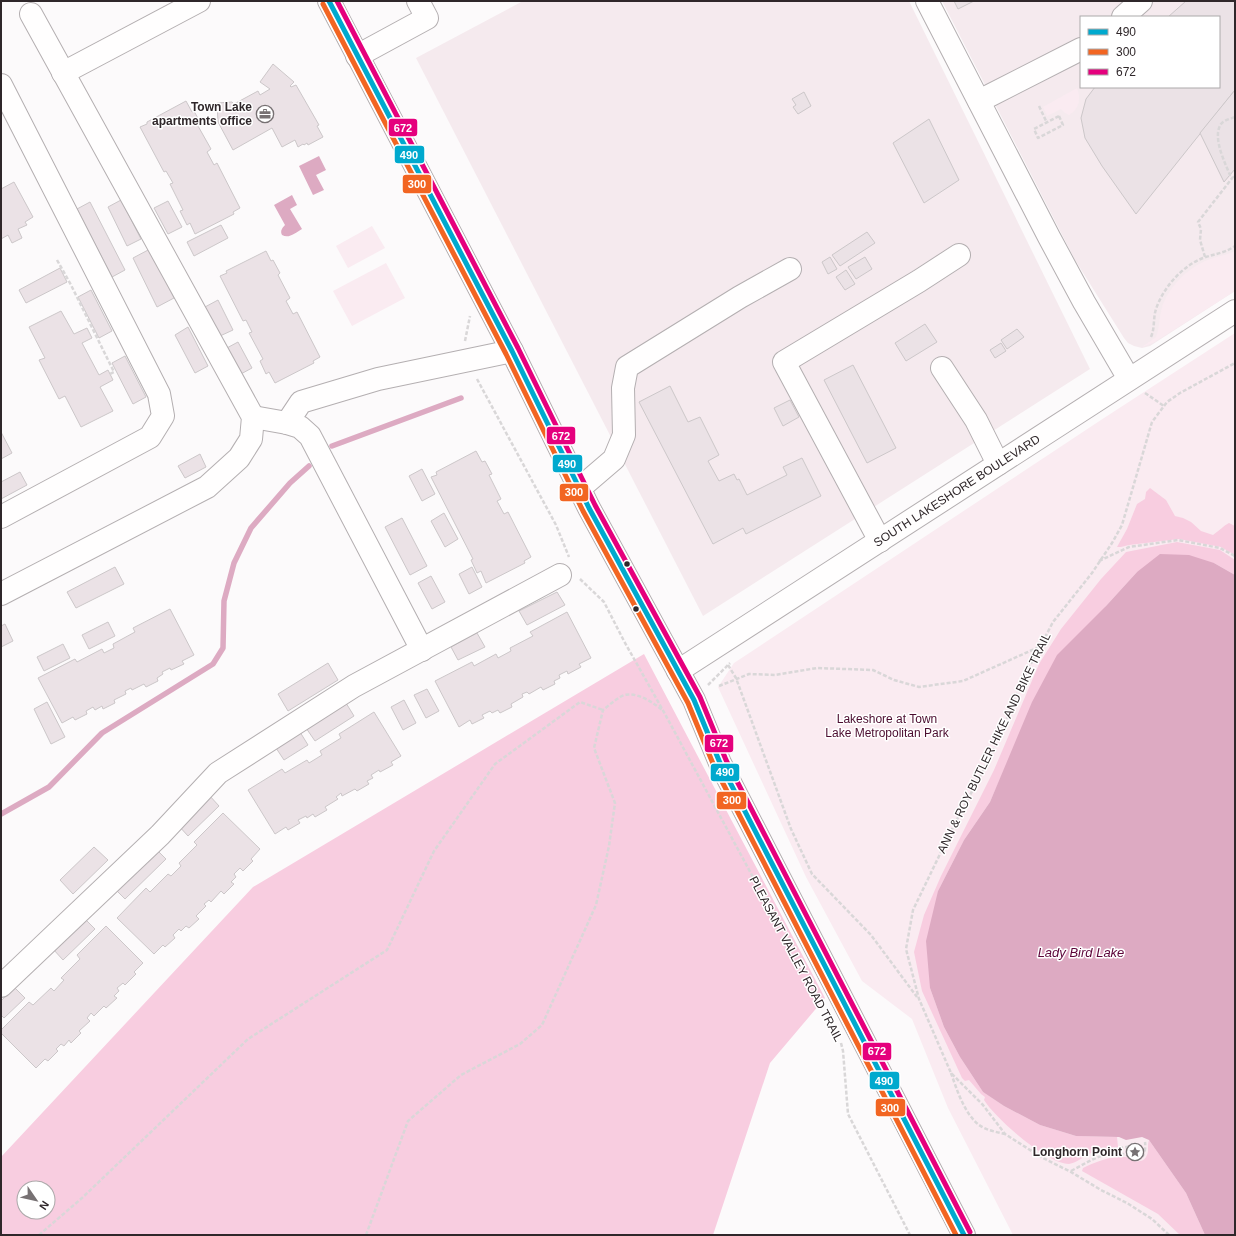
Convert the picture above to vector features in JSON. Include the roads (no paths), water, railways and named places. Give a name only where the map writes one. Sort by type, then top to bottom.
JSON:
[{"type":"main road","points":[[63,74],[173,7],[199,1]]},
{"type":"main road","points":[[329,1],[512,351],[579,489],[694,700],[720,763],[964,1235]]},
{"type":"main road","points":[[357,56],[427,18],[418,1]]},
{"type":"main road","points":[[927,1],[1049,238],[1084,302],[1135,384]]},
{"type":"main road","points":[[1124,16],[1141,1]]},
{"type":"main road","points":[[1,594],[207,487],[240,458],[252,439],[253,417],[31,14]]},
{"type":"main road","points":[[979,101],[1080,50]]},
{"type":"main road","points":[[1,517],[150,437],[163,416],[158,394],[4,97]]},
{"type":"main road","points":[[880,541],[784,362],[959,255]]},
{"type":"main road","points":[[579,489],[614,459],[624,435],[623,388],[626,367],[740,297],[790,269]]},
{"type":"main road","name":"SOUTH LAKESHORE BOULEVARD","points":[[678,671],[998,464],[1135,384],[1235,311]]},
{"type":"main road","points":[[287,423],[301,402],[378,379],[416,372],[466,358],[512,351]]},
{"type":"main road","points":[[942,368],[976,420],[998,464]]},
{"type":"main road","points":[[253,417],[287,423],[300,427],[310,436],[422,650]]},
{"type":"main road","points":[[1,986],[160,835],[218,772],[354,686],[569,570]]},
{"type":"water","points":[[319,156],[326,170],[316,175],[324,190],[313,195],[299,166]]},
{"type":"water","points":[[292,195],[297,205],[290,209],[302,229],[292,235],[285,236],[282,235],[281,232],[285,225],[274,205]]},
{"type":"water","name":"Lady Bird Lake","points":[[1160,554],[1189,555],[1214,563],[1235,575],[1235,1235],[1205,1235],[1186,1193],[1149,1140],[1142,1137],[1126,1140],[1119,1137],[1076,1136],[1040,1125],[1004,1106],[983,1092],[960,1057],[944,1027],[930,988],[926,941],[938,891],[964,840],[990,802],[1032,702],[1057,655],[1106,606],[1137,572]]},
{"type":"waterway","points":[[332,446],[461,398]]},
{"type":"waterway","points":[[1,814],[49,787],[102,733],[213,664],[223,648],[224,601],[234,563],[251,528],[290,483],[309,466]]},
{"type":"place","name":"Town Lake apartments office","points":[[265,114]]},
{"type":"place","name":"Longhorn Point","points":[[1135,1152]]},
{"type":"park label","name":"Lakeshore at Town Lake Metropolitan Park","points":[[887,726]]}]
